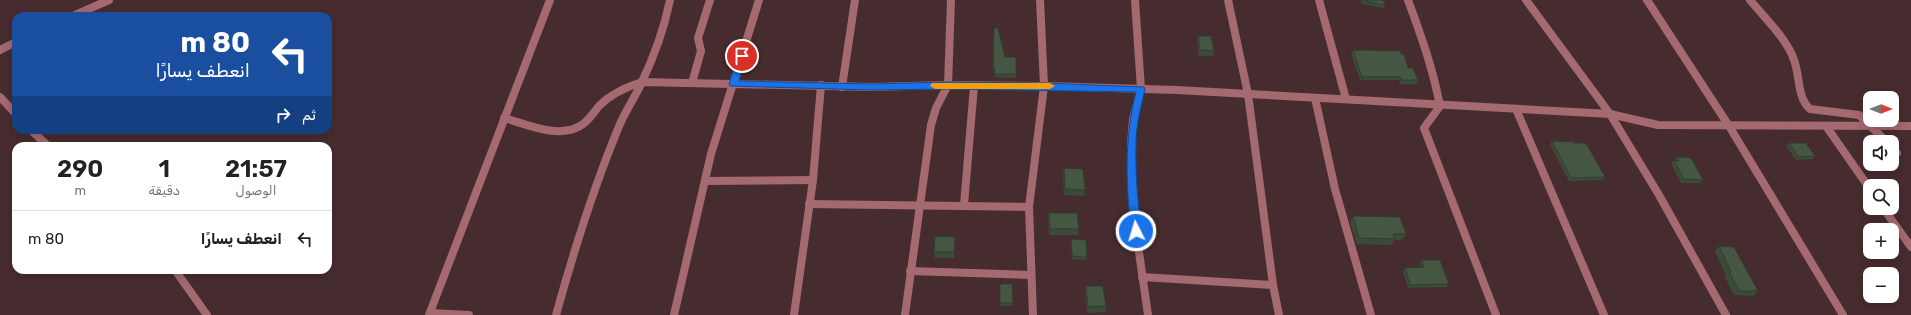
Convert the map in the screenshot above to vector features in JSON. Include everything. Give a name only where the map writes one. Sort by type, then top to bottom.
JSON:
[{"type":"street","points":[[82,12],[109,0]]},
{"type":"street","points":[[469,315],[430,314],[550,0]]},
{"type":"street","points":[[556,315],[578,236],[601,170],[621,122],[642,82],[666,16],[670,0]]},
{"type":"street","points":[[692,83],[702,51],[698,38],[710,0]]},
{"type":"street","points":[[674,315],[711,154],[759,0]]},
{"type":"street","points":[[842,86],[855,0]]},
{"type":"street","points":[[905,315],[931,125],[936,108],[948,85],[952,0]]},
{"type":"street","points":[[1033,315],[1029,207],[1044,86],[1040,0]]},
{"type":"street","points":[[1135,0],[1141,89],[1133,120],[1131,144],[1132,187],[1142,277],[1148,315]]},
{"type":"street","points":[[1228,0],[1248,94],[1273,285],[1279,315]]},
{"type":"street","points":[[1319,0],[1346,99]]},
{"type":"street","points":[[1408,0],[1428,53],[1440,106],[1424,128],[1496,315]]},
{"type":"street","points":[[1526,0],[1610,114],[1659,195],[1726,315]]},
{"type":"street","points":[[1647,0],[1729,126],[1843,315]]},
{"type":"street","points":[[1750,0],[1790,50],[1795,61],[1804,104],[1806,107],[1810,109],[1859,115],[1863,119]]},
{"type":"street","points":[[0,50],[12,44]]},
{"type":"street","points":[[504,118],[559,131],[576,128],[589,119],[601,104],[620,89],[642,82],[842,86],[1044,86],[1141,89],[1610,114],[1658,125],[1863,126]]},
{"type":"street","points":[[794,315],[813,180],[821,85]]},
{"type":"street","points":[[964,205],[974,86]]},
{"type":"street","points":[[0,97],[12,110]]},
{"type":"street","points":[[1315,98],[1335,189],[1371,315]]},
{"type":"street","points":[[1516,109],[1604,315]]},
{"type":"street","points":[[1826,126],[1863,179]]},
{"type":"street","points":[[1899,126],[1911,126]]},
{"type":"street","points":[[1872,127],[1880,135]]},
{"type":"street","points":[[35,134],[44,142]]},
{"type":"street","points":[[705,181],[813,180]]},
{"type":"street","points":[[809,204],[1029,207]]},
{"type":"street","points":[[1888,215],[1911,247]]},
{"type":"street","points":[[910,271],[1031,275]]},
{"type":"street","points":[[178,274],[207,315]]},
{"type":"street","points":[[1142,277],[1273,285]]},
{"type":"building","points":[[1363,0],[1383,0],[1385,5],[1364,1]]},
{"type":"building","points":[[994,28],[998,28],[1005,57],[1016,57],[1016,74],[994,74]]},
{"type":"building","points":[[1198,36],[1211,36],[1214,51],[1200,50]]},
{"type":"building","points":[[1353,50],[1401,51],[1401,54],[1404,54],[1408,68],[1413,68],[1418,80],[1401,80],[1400,77],[1362,77]]},
{"type":"building","points":[[1552,141],[1586,143],[1605,177],[1571,178]]},
{"type":"building","points":[[1789,143],[1806,143],[1815,156],[1799,157]]},
{"type":"building","points":[[1677,157],[1691,158],[1703,180],[1684,179],[1674,160],[1679,161]]},
{"type":"building","points":[[1064,168],[1083,169],[1085,190],[1065,189]]},
{"type":"building","points":[[1049,213],[1077,213],[1079,229],[1050,229]]},
{"type":"building","points":[[1353,216],[1400,217],[1406,234],[1393,234],[1395,239],[1359,238]]},
{"type":"building","points":[[935,236],[955,237],[954,252],[934,252]]},
{"type":"building","points":[[1071,239],[1086,240],[1087,257],[1072,256]]},
{"type":"building","points":[[1719,246],[1734,247],[1758,291],[1739,291],[1729,272],[1731,272]]},
{"type":"building","points":[[1422,260],[1440,260],[1449,284],[1410,285],[1405,268],[1424,267]]},
{"type":"building","points":[[1000,284],[1012,284],[1013,303],[1000,303]]},
{"type":"building","points":[[1086,286],[1103,286],[1106,306],[1088,307]]},
{"type":"slow traffic","points":[[935,86],[1050,86]]},
{"type":"route","points":[[742,56],[733,84],[871,87],[948,85],[1044,86],[1141,89],[1133,120],[1131,144],[1132,187],[1136,231]]}]
